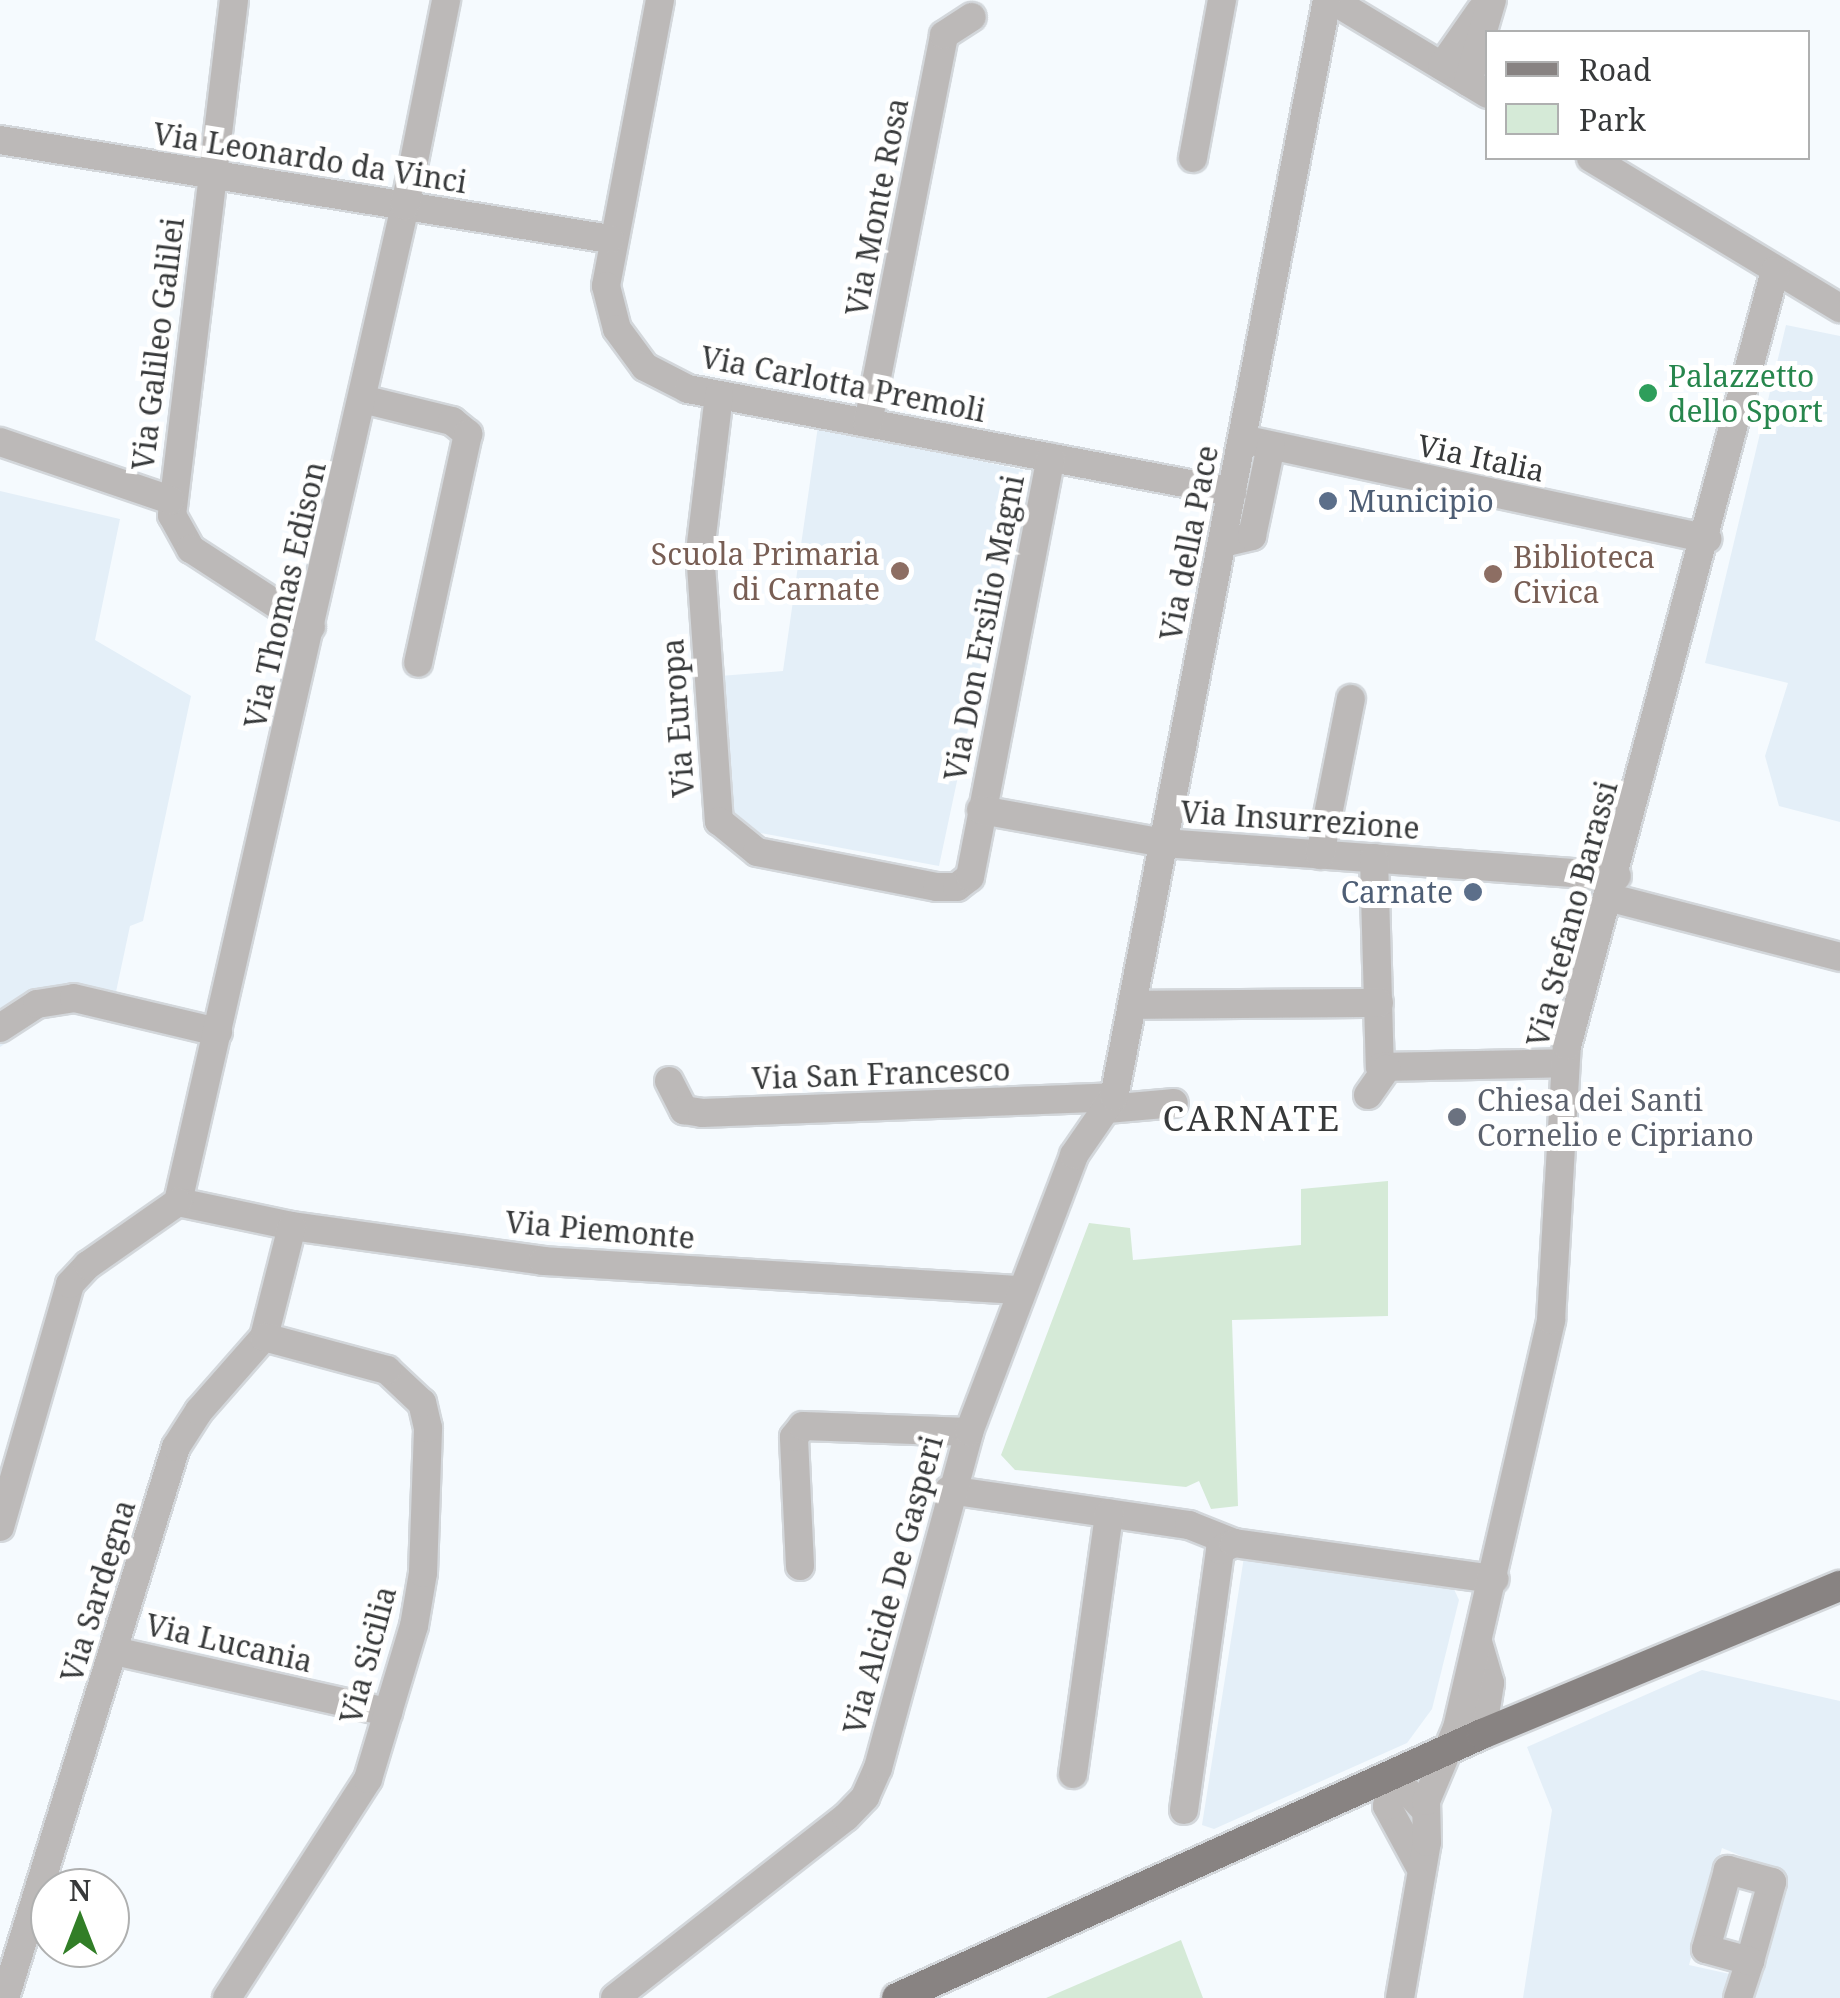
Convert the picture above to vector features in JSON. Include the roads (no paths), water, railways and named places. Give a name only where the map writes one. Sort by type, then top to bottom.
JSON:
[{"type":"main road","points":[[897,1998],[1323,1810],[1482,1734],[1840,1586]]},
{"type":"street","name":"Via Galileo Galilei","points":[[234,0],[170,500],[191,550],[311,627]]},
{"type":"street","name":"Via Thomas Edison","points":[[178,1202],[362,399],[446,0]]},
{"type":"street","name":"Via Carlotta Premoli","points":[[660,0],[610,239],[609,308],[629,349],[662,379],[720,395],[1232,492]]},
{"type":"street","points":[[1193,158],[1222,0]]},
{"type":"street","points":[[1330,0],[1478,88],[1485,37]]},
{"type":"street","name":"Via della Pace","points":[[1110,1103],[1133,1005],[1330,0]]},
{"type":"street","points":[[1442,66],[1490,0]]},
{"type":"street","points":[[1486,30],[1490,0]]},
{"type":"street","name":"Via Monte Rosa","points":[[868,423],[944,35],[972,18]]},
{"type":"street","name":"Via Leonardo da Vinci","points":[[0,140],[610,239]]},
{"type":"street","points":[[1594,160],[1840,308]]},
{"type":"street","name":"Via Stefano Barassi","points":[[1482,1734],[1477,1689],[1478,1642],[1551,1320],[1564,1063],[1707,540],[1774,271]]},
{"type":"street","name":"Via Europa","points":[[720,395],[700,552],[714,794],[724,830],[757,852],[948,888],[970,877],[980,810]]},
{"type":"street","points":[[362,399],[452,420],[468,434],[418,663]]},
{"type":"street","name":"Via Italia","points":[[1242,439],[1707,540]]},
{"type":"street","points":[[0,442],[170,500]]},
{"type":"street","points":[[1222,543],[1252,536],[1271,446]]},
{"type":"street","name":"Via Don Ersilio Magni","points":[[980,810],[1051,458]]},
{"type":"street","points":[[1320,855],[1351,699]]},
{"type":"street","name":"Via Insurrezione","points":[[980,810],[1164,844],[1374,858],[1614,887],[1840,957]]},
{"type":"street","points":[[1368,1095],[1383,1068],[1374,858]]},
{"type":"street","points":[[0,1028],[37,1004],[74,998],[218,1032]]},
{"type":"street","points":[[1133,1005],[1379,1003]]},
{"type":"street","points":[[1383,1068],[1564,1063]]},
{"type":"street","name":"Via San Francesco","points":[[669,1082],[684,1110],[702,1114],[1174,1104]]},
{"type":"street","name":"Via Alcide De Gasperi","points":[[615,1998],[865,1798],[968,1432],[1074,1155],[1110,1103]]},
{"type":"street","points":[[0,1527],[70,1284],[88,1264],[178,1202]]},
{"type":"street","name":"Via Piemonte","points":[[178,1202],[292,1226],[543,1261],[1020,1290]]},
{"type":"street","name":"Via Sardegna","points":[[5,1998],[184,1430],[264,1337],[292,1226]]},
{"type":"street","name":"Via Sicilia","points":[[228,1998],[358,1796],[388,1712],[423,1573],[428,1428],[422,1403],[387,1370],[264,1337]]},
{"type":"street","points":[[800,1566],[794,1437],[803,1426],[968,1432]]},
{"type":"street","points":[[949,1490],[1188,1524],[1234,1543],[1495,1579]]},
{"type":"street","points":[[1073,1774],[1109,1513]]},
{"type":"street","points":[[1184,1810],[1220,1550],[1234,1543]]},
{"type":"street","name":"Via Lucania","points":[[114,1651],[388,1712]]},
{"type":"street","points":[[1477,1689],[1538,1714]]},
{"type":"street","name":"Via Stefano Barassi","points":[[1400,1998],[1419,1866],[1427,1842],[1426,1811],[1477,1689]]},
{"type":"street","points":[[1393,1776],[1387,1806],[1419,1866]]},
{"type":"street","points":[[1393,1776],[1426,1811]]},
{"type":"street","points":[[1323,1810],[1387,1806]]},
{"type":"street","points":[[1738,1998],[1750,1961]]},
{"type":"place","name":"Palazzetto dello Sport","points":[[1648,393]]},
{"type":"place","name":"Municipio","points":[[1328,501]]},
{"type":"place","name":"Scuola Primaria di Carnate","points":[[900,571]]},
{"type":"place","name":"Biblioteca Civica","points":[[1493,574]]},
{"type":"place","name":"Carnate","points":[[1473,892]]},
{"type":"place","name":"Chiesa dei Santi Cornelio e Cipriano","points":[[1457,1117]]},
{"type":"district","name":"CARNATE","points":[[1252,1118]]}]
